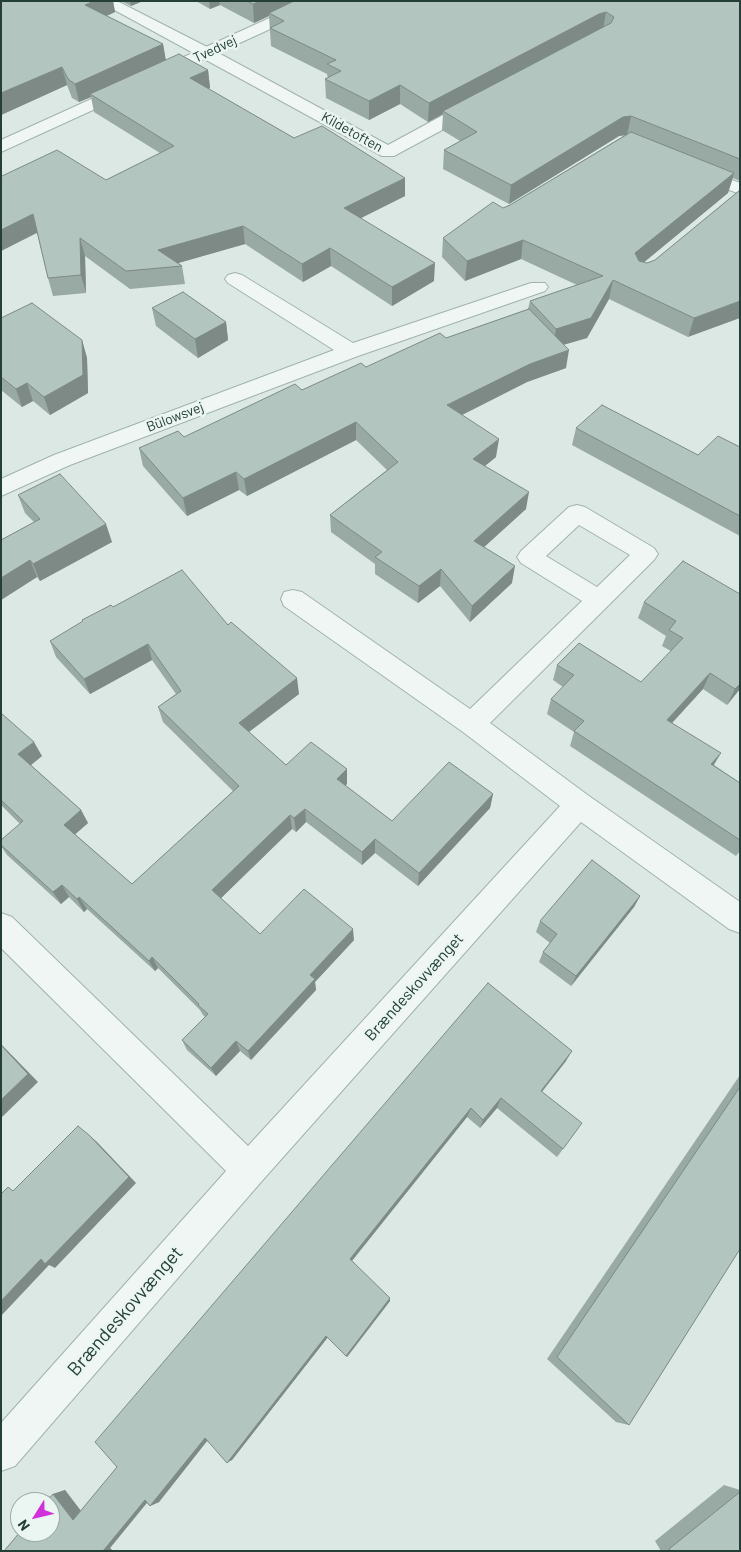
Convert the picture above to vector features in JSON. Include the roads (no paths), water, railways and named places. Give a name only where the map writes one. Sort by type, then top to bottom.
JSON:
[{"type":"street","points":[[105,1],[207,53]]},
{"type":"street","name":"Tvedvej","points":[[1,146],[320,1]]},
{"type":"street","name":"Kildetoften","points":[[207,53],[388,152],[491,97]]},
{"type":"street","points":[[678,164],[740,189]]},
{"type":"street","points":[[725,206],[740,194]]},
{"type":"street","points":[[235,279],[351,350]]},
{"type":"street","name":"Bülowsvej","points":[[1,488],[62,460],[351,350],[538,287]]},
{"type":"street","points":[[293,599],[472,724],[579,805],[740,919]]},
{"type":"street","points":[[472,724],[599,600]]},
{"type":"street","name":"Brændeskovvænget","points":[[1,1452],[249,1170],[579,805]]},
{"type":"street","points":[[1,927],[249,1170]]}]
